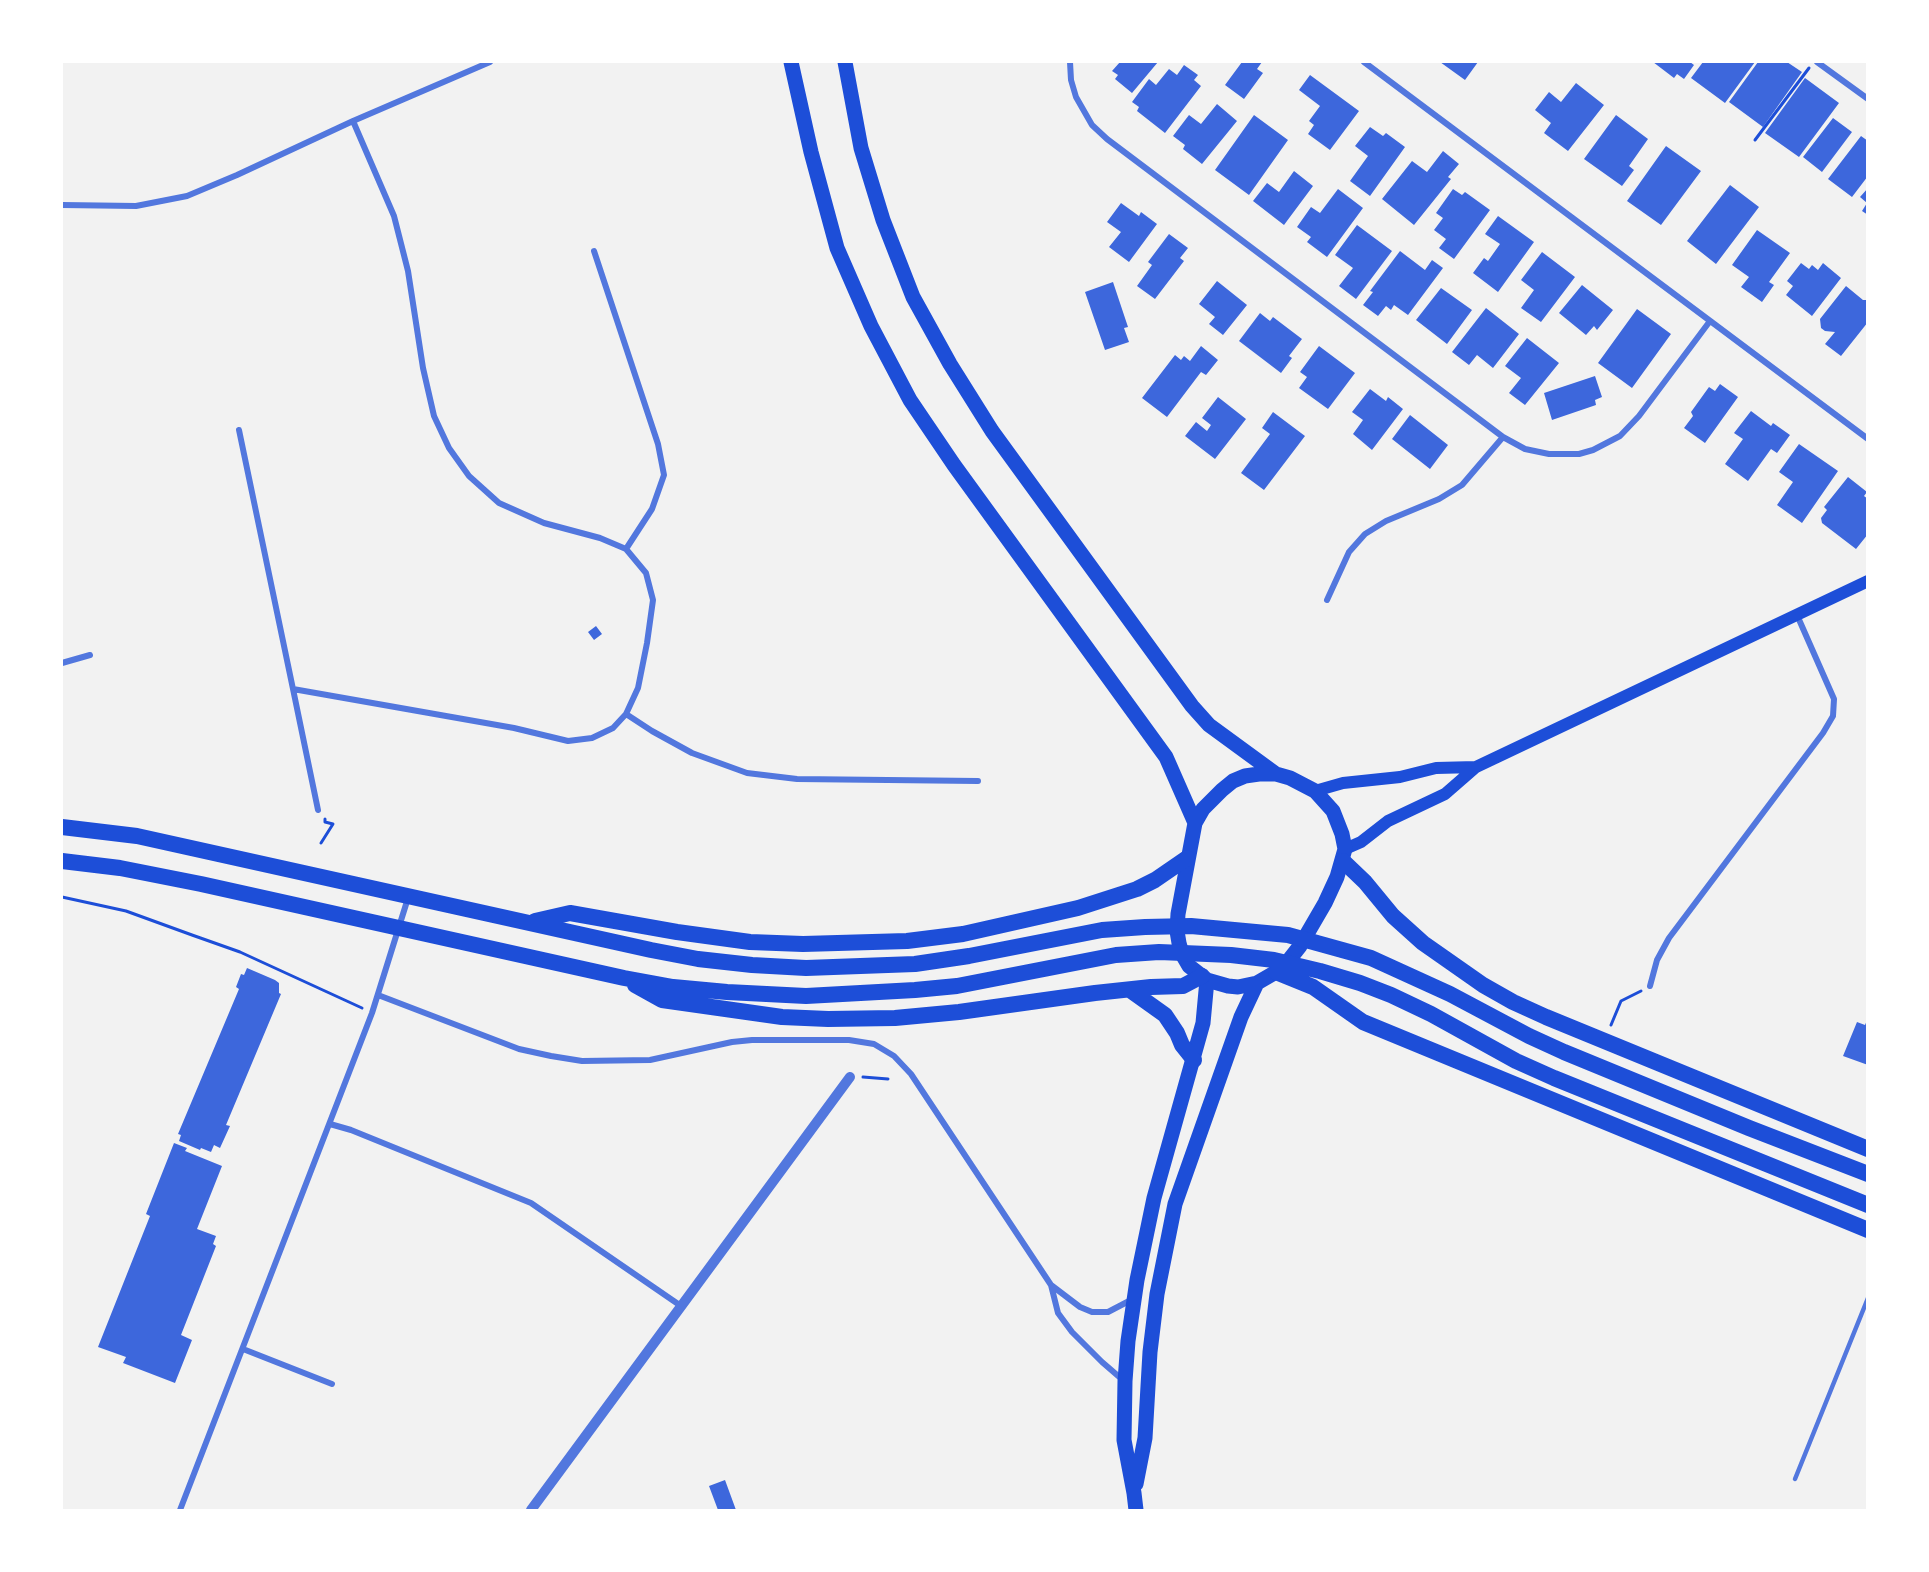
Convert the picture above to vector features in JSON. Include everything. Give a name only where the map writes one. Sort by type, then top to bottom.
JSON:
[{"type":"highway","points":[[62,827],[137,836],[699,959],[806,968],[915,964],[1102,930],[1191,926],[1288,935],[1371,958],[1564,1052],[1868,1174]]},
{"type":"highway","points":[[1344,855],[1393,916],[1423,944],[1483,985],[1513,1002],[1868,1149]]},
{"type":"highway","points":[[528,922],[570,913],[750,942],[802,944],[907,941],[963,934],[1078,908],[1137,889],[1155,880],[1187,858]]},
{"type":"highway","points":[[62,861],[120,868],[673,987],[806,996],[957,986],[1116,955],[1190,952],[1274,960],[1320,971],[1392,995],[1516,1061],[1554,1078],[1868,1205]]},
{"type":"highway","points":[[1276,972],[1313,987],[1363,1022],[1868,1230]]},
{"type":"highway","points":[[624,978],[662,1000],[782,1017],[828,1019],[895,1018],[950,1013],[1130,990],[1183,986],[1205,978]]},
{"type":"highway","points":[[1130,990],[1165,1015],[1182,1045],[1194,1060]]},
{"type":"main road","points":[[791,62],[811,152],[837,248],[877,337],[910,400],[954,465],[1166,757],[1195,823]]},
{"type":"main road","points":[[845,62],[861,148],[883,220],[913,297],[950,364],[992,431],[1192,706],[1209,725],[1276,774]]},
{"type":"main road","points":[[1344,855],[1388,821],[1445,794],[1476,767],[1868,581]]},
{"type":"main road","points":[[1315,791],[1343,783],[1400,777],[1436,768],[1476,767]]},
{"type":"main road","points":[[1276,774],[1290,778],[1315,791],[1333,811],[1342,834],[1344,855],[1325,903],[1289,960],[1276,972],[1257,983],[1238,987],[1218,984],[1189,966],[1182,954],[1177,932],[1187,858],[1195,823],[1211,800],[1233,781],[1245,776],[1276,774]]},
{"type":"main road","points":[[1136,1510],[1124,1440],[1125,1381],[1134,1298],[1154,1198],[1203,1023],[1205,978]]},
{"type":"main road","points":[[1134,1493],[1145,1438],[1150,1352],[1157,1294],[1175,1204],[1239,1023],[1257,983]]},
{"type":"street","points":[[62,205],[136,206],[187,196],[490,62]]},
{"type":"street","points":[[1070,62],[1071,80],[1080,105],[1092,125],[1107,139],[1503,437],[1525,449],[1549,454],[1579,454],[1607,444],[1620,436],[1710,321]]},
{"type":"street","points":[[1364,62],[1868,439]]},
{"type":"street","points":[[1815,62],[1868,99]]},
{"type":"street","points":[[293,689],[514,728],[568,741],[592,738],[613,728],[627,714],[638,688],[653,600],[646,573],[626,549],[600,538],[544,523],[499,503],[469,476],[449,448],[434,416],[423,368],[408,271],[394,216],[353,121]]},
{"type":"street","points":[[594,251],[658,444],[664,475],[652,509],[626,549]]},
{"type":"street","points":[[239,430],[318,810]]},
{"type":"street","points":[[1327,600],[1349,552],[1365,534],[1386,521],[1439,499],[1462,485],[1503,437]]},
{"type":"street","points":[[1650,986],[1657,960],[1669,939],[1823,733],[1833,716],[1834,699],[1797,615]]},
{"type":"street","points":[[62,663],[90,655]]},
{"type":"street","points":[[627,714],[692,753],[747,773],[797,779],[978,781]]},
{"type":"street","points":[[180,1510],[372,1013],[408,896]]},
{"type":"street","points":[[378,995],[519,1049],[582,1061],[650,1060],[732,1042],[752,1040],[849,1040],[874,1044],[894,1056],[911,1074],[1051,1285],[1080,1307],[1100,1313],[1108,1312],[1134,1298]]},
{"type":"street","points":[[531,1510],[850,1077]]},
{"type":"street","points":[[330,1124],[362,1134],[531,1203],[681,1306]]},
{"type":"street","points":[[1051,1285],[1058,1313],[1072,1332],[1101,1362],[1125,1381]]},
{"type":"street","points":[[243,1349],[332,1384]]},
{"type":"lane","points":[[1795,1479],[1868,1298]]},
{"type":"path","points":[[1755,140],[1815,62]]},
{"type":"path","points":[[318,810],[324,814],[325,822],[333,824],[321,843]]},
{"type":"path","points":[[62,897],[126,911],[221,945],[372,1013]]},
{"type":"path","points":[[1611,1025],[1621,1001],[1650,986]]},
{"type":"path","points":[[850,1077],[888,1079]]},
{"type":"building","points":[[1120,62],[1158,62],[1132,93],[1115,79],[1118,75],[1112,71]]},
{"type":"building","points":[[1242,62],[1262,62],[1257,69],[1263,73],[1244,99],[1225,85]]},
{"type":"building","points":[[1440,62],[1478,62],[1465,80]]},
{"type":"building","points":[[1653,62],[1690,62],[1694,65],[1684,79],[1677,74],[1674,78]]},
{"type":"building","points":[[1703,62],[1755,62],[1725,103],[1691,78]]},
{"type":"building","points":[[1758,62],[1787,62],[1802,72],[1763,127],[1729,102]]},
{"type":"building","points":[[1184,65],[1198,75],[1194,80],[1201,86],[1165,133],[1137,111],[1139,107],[1132,102],[1149,79],[1156,85],[1169,69],[1177,75]]},
{"type":"building","points":[[1310,75],[1359,111],[1330,150],[1308,134],[1314,125],[1309,121],[1320,106],[1299,90]]},
{"type":"building","points":[[1805,78],[1839,103],[1799,157],[1765,133]]},
{"type":"building","points":[[1576,83],[1604,105],[1568,151],[1544,133],[1551,123],[1535,110],[1549,92],[1561,102]]},
{"type":"building","points":[[1217,104],[1237,121],[1202,164],[1183,149],[1185,145],[1173,136],[1189,115],[1201,124]]},
{"type":"building","points":[[1254,115],[1288,140],[1249,195],[1215,170]]},
{"type":"building","points":[[1616,115],[1648,139],[1629,166],[1634,170],[1622,186],[1584,159]]},
{"type":"building","points":[[1833,118],[1852,132],[1822,172],[1803,157]]},
{"type":"building","points":[[1370,127],[1383,136],[1386,133],[1405,147],[1370,196],[1350,181],[1368,156],[1355,146]]},
{"type":"building","points":[[1861,136],[1868,141],[1868,176],[1852,197],[1828,179]]},
{"type":"building","points":[[1666,146],[1701,171],[1661,225],[1627,201]]},
{"type":"building","points":[[1443,151],[1459,164],[1448,177],[1451,179],[1414,225],[1382,199],[1412,161],[1427,172]]},
{"type":"building","points":[[1294,171],[1313,186],[1284,225],[1253,201],[1267,183],[1279,192]]},
{"type":"building","points":[[1730,185],[1759,207],[1716,264],[1687,241]]},
{"type":"building","points":[[1868,188],[1868,215],[1862,211],[1867,203],[1860,197]]},
{"type":"building","points":[[1338,189],[1363,208],[1327,257],[1307,242],[1311,237],[1297,227],[1311,207],[1320,213]]},
{"type":"building","points":[[1453,189],[1462,195],[1465,192],[1490,210],[1454,259],[1439,248],[1446,239],[1434,230],[1443,218],[1436,213]]},
{"type":"building","points":[[1121,203],[1139,216],[1141,212],[1157,224],[1129,262],[1109,247],[1121,232],[1107,222]]},
{"type":"building","points":[[1498,216],[1534,242],[1498,292],[1473,273],[1484,258],[1488,261],[1500,244],[1485,234]]},
{"type":"building","points":[[1357,225],[1392,251],[1356,299],[1339,286],[1353,268],[1335,255]]},
{"type":"building","points":[[1757,230],[1790,253],[1769,282],[1774,285],[1762,302],[1741,287],[1749,277],[1732,265]]},
{"type":"building","points":[[1169,234],[1188,248],[1180,258],[1184,261],[1155,299],[1137,286],[1152,265],[1148,262]]},
{"type":"building","points":[[1400,251],[1425,270],[1432,260],[1443,268],[1408,315],[1394,305],[1391,310],[1386,306],[1378,316],[1363,305],[1373,292],[1370,291]]},
{"type":"building","points":[[1542,252],[1575,277],[1541,322],[1521,308],[1534,290],[1521,280]]},
{"type":"building","points":[[1801,263],[1809,269],[1812,265],[1818,270],[1823,263],[1841,278],[1812,316],[1786,295],[1793,286],[1787,281]]},
{"type":"building","points":[[1217,281],[1247,305],[1223,335],[1209,324],[1215,317],[1199,304]]},
{"type":"building","points":[[1113,282],[1128,327],[1124,328],[1129,342],[1105,350],[1085,292]]},
{"type":"building","points":[[1582,285],[1613,310],[1597,330],[1594,326],[1586,335],[1559,313]]},
{"type":"building","points":[[1846,286],[1863,300],[1868,300],[1868,322],[1841,356],[1825,344],[1835,332],[1821,328],[1820,319]]},
{"type":"building","points":[[1441,288],[1472,310],[1447,344],[1416,320]]},
{"type":"building","points":[[1486,308],[1519,334],[1493,368],[1477,355],[1469,365],[1452,352]]},
{"type":"building","points":[[1637,309],[1671,334],[1632,388],[1598,363]]},
{"type":"building","points":[[1260,313],[1270,321],[1273,317],[1302,339],[1289,356],[1292,358],[1281,373],[1239,341]]},
{"type":"building","points":[[1527,338],[1559,363],[1525,405],[1509,393],[1521,378],[1505,366]]},
{"type":"building","points":[[1201,346],[1218,360],[1206,375],[1201,372],[1167,417],[1142,398],[1175,355],[1181,360],[1184,356],[1190,361]]},
{"type":"building","points":[[1319,346],[1355,373],[1328,409],[1299,388],[1307,377],[1300,372]]},
{"type":"building","points":[[1595,376],[1602,397],[1595,400],[1596,405],[1552,420],[1544,393]]},
{"type":"building","points":[[1720,384],[1738,397],[1705,443],[1684,428],[1693,416],[1691,412],[1709,387],[1715,391]]},
{"type":"building","points":[[1370,389],[1386,401],[1388,397],[1403,409],[1372,450],[1353,434],[1363,420],[1352,412]]},
{"type":"building","points":[[1218,397],[1246,419],[1215,459],[1185,436],[1196,422],[1207,431],[1211,425],[1202,418]]},
{"type":"building","points":[[1751,411],[1771,426],[1773,423],[1790,435],[1777,453],[1771,449],[1748,481],[1725,464],[1743,439],[1734,433]]},
{"type":"building","points":[[1273,412],[1305,436],[1264,490],[1241,473],[1270,434],[1262,428]]},
{"type":"building","points":[[1410,415],[1448,445],[1430,469],[1392,439]]},
{"type":"building","points":[[1799,444],[1838,471],[1802,523],[1777,505],[1793,482],[1779,472]]},
{"type":"building","points":[[1848,477],[1867,492],[1864,496],[1868,499],[1868,534],[1856,549],[1822,523],[1821,518],[1827,510],[1824,507]]},
{"type":"building","points":[[596,626],[602,634],[594,640],[588,632]]},
{"type":"building","points":[[247,968],[279,983],[281,994],[226,1125],[230,1126],[220,1148],[214,1145],[211,1152],[201,1148],[200,1150],[179,1141],[181,1135],[178,1134],[239,989],[236,987],[241,974],[244,975]]},
{"type":"building","points":[[1868,1018],[1868,1065],[1843,1056],[1857,1022],[1865,1025]]},
{"type":"building","points":[[174,1143],[187,1148],[185,1151],[222,1166],[197,1229],[216,1236],[213,1244],[216,1246],[181,1335],[192,1340],[175,1383],[123,1363],[126,1357],[98,1347],[150,1216],[146,1214]]},
{"type":"building","points":[[725,1480],[736,1510],[718,1510],[709,1486]]}]
